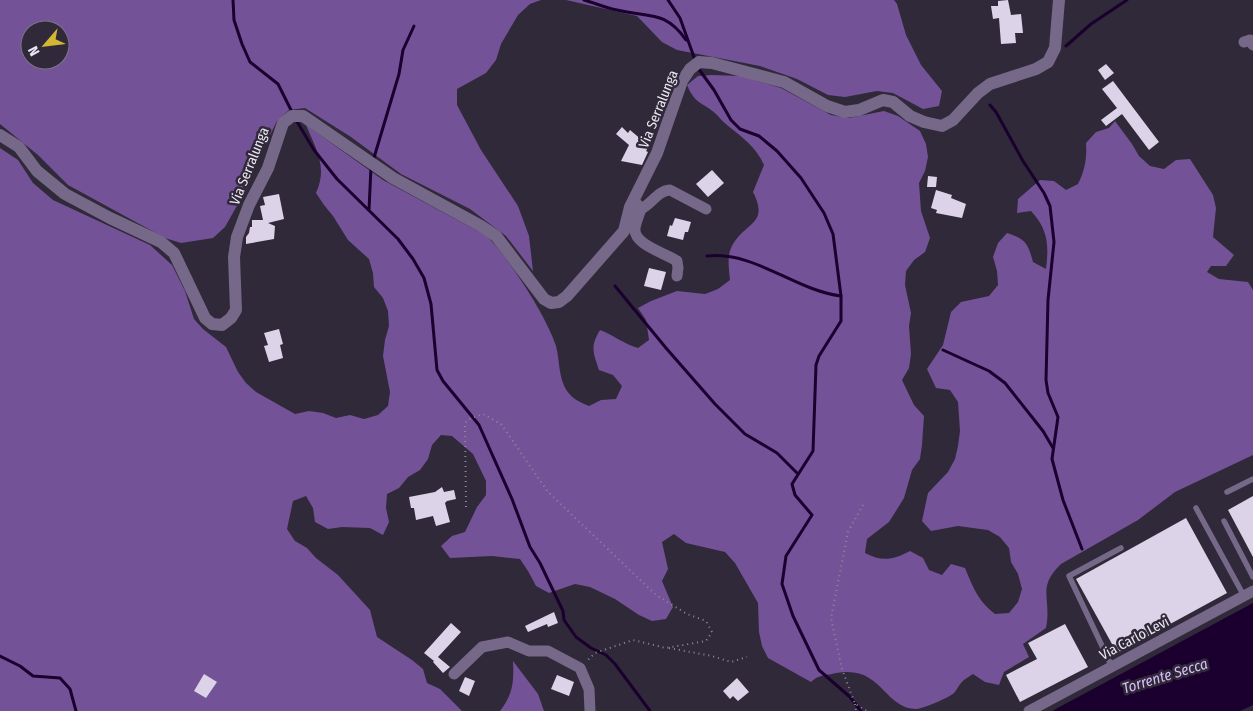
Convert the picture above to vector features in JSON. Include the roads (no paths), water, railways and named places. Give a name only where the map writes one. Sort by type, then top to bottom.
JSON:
[{"type":"street","name":"Via Serralunga","points":[[0,135],[19,147],[37,171],[65,194],[161,242],[174,253],[196,303],[205,318],[212,324],[222,325],[231,318],[236,310],[234,257],[237,237],[249,205],[268,168],[283,123],[292,116],[303,116],[393,178],[496,236],[544,299],[551,303],[559,302],[568,296],[624,232],[657,153],[682,81],[690,69],[699,62],[784,82],[827,106],[845,112],[859,110],[883,100],[893,102],[910,116],[924,122],[942,126],[953,120],[978,93],[990,84],[1036,69],[1048,62],[1055,48],[1059,0]]},
{"type":"street","points":[[637,204],[647,206],[664,190],[670,190],[706,209]]},
{"type":"street","name":"Via Serralunga","points":[[637,204],[634,230],[638,238],[655,250],[677,261],[677,276]]},
{"type":"street","name":"Via Carlo Levi","points":[[1029,711],[1249,594]]},
{"type":"street","points":[[454,674],[482,647],[508,642],[529,651],[548,651],[580,668],[589,689],[590,711]]},
{"type":"lane","points":[[1227,492],[1253,479]]},
{"type":"lane","points":[[1196,508],[1249,594]]},
{"type":"lane","points":[[1224,521],[1253,577]]},
{"type":"lane","points":[[1112,667],[1069,576],[1120,548]]},
{"type":"water","name":"Torrente Secca","points":[[1253,603],[1253,705],[1240,711],[1052,711]]},
{"type":"waterway","points":[[233,0],[234,20],[250,62],[278,84],[292,112]]},
{"type":"waterway","points":[[584,0],[613,9],[663,19],[678,30],[686,40]]},
{"type":"waterway","points":[[668,0],[680,18],[695,60]]},
{"type":"waterway","points":[[1066,46],[1091,24],[1127,0]]},
{"type":"waterway","points":[[373,161],[399,74],[403,50],[414,26]]},
{"type":"waterway","points":[[698,68],[714,90],[731,120],[740,129],[759,136],[777,151],[801,178],[824,213],[833,234],[841,296],[841,321],[819,356],[816,365],[813,451],[792,484],[795,495],[812,515],[786,556],[782,584],[793,616],[819,670],[850,697],[861,711]]},
{"type":"waterway","points":[[990,105],[996,112],[1050,206],[1054,242],[1048,300],[1046,380],[1048,393],[1058,417],[1052,459],[1063,500],[1082,549]]},
{"type":"waterway","points":[[296,120],[314,150],[337,179],[398,239],[413,259],[424,278],[431,304],[437,370],[443,381],[479,425],[512,499],[530,547],[540,563],[563,611],[564,620],[576,637],[591,648],[606,655],[615,664],[650,711]]},
{"type":"waterway","points":[[369,210],[371,167]]},
{"type":"waterway","points":[[707,256],[725,256],[742,259],[807,287],[841,296]]},
{"type":"waterway","points":[[615,286],[715,404],[745,434],[777,453],[797,473]]},
{"type":"waterway","points":[[943,350],[989,371],[1005,383],[1043,431],[1053,448]]},
{"type":"waterway","points":[[0,656],[20,666],[33,676],[60,678],[70,689],[76,711]]}]
